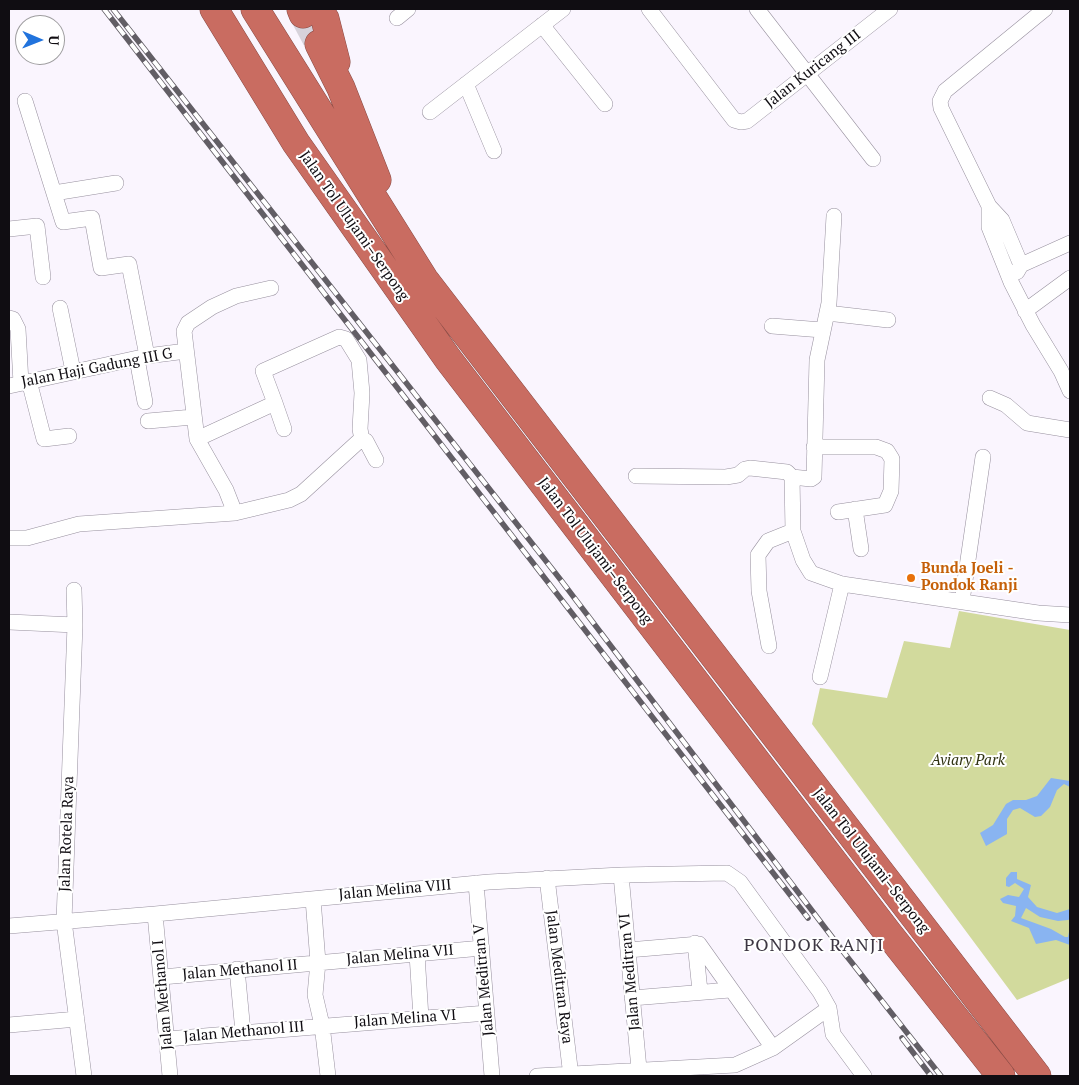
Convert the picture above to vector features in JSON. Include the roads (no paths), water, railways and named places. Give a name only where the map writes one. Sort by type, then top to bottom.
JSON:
[{"type":"highway","name":"Jalan Tol Ulujami–Serpong","points":[[214,9],[296,143],[448,359],[888,933],[1001,1076]]},
{"type":"highway","name":"Jalan Tol Ulujami–Serpong","points":[[255,9],[424,279],[1037,1076]]},
{"type":"highway","points":[[274,9],[282,27],[326,104],[381,190]]},
{"type":"highway","points":[[312,21],[341,88],[381,190],[424,279]]},
{"type":"street","points":[[430,112],[563,9]]},
{"type":"street","name":"Jalan Kuricang III","points":[[649,9],[734,120],[747,121],[890,9]]},
{"type":"street","points":[[757,9],[873,159]]},
{"type":"street","points":[[1021,265],[1002,220],[989,206],[941,108],[941,96],[1045,9]]},
{"type":"street","points":[[542,25],[605,104]]},
{"type":"street","points":[[466,84],[494,151]]},
{"type":"street","points":[[25,101],[63,222]]},
{"type":"street","points":[[54,193],[116,183]]},
{"type":"street","points":[[989,206],[989,227],[1011,282],[1025,311],[1066,368],[1070,392]]},
{"type":"street","points":[[636,476],[726,477],[738,475],[745,469],[750,468],[787,472],[792,477],[811,479],[814,477],[816,360],[827,312],[834,216]]},
{"type":"street","points":[[9,229],[92,218],[101,268],[129,264],[142,357],[145,402]]},
{"type":"street","points":[[35,226],[44,277]]},
{"type":"street","points":[[1011,282],[1021,265],[1070,243]]},
{"type":"street","points":[[1025,311],[1070,278]]},
{"type":"street","points":[[235,513],[226,490],[197,439],[184,331],[188,323],[228,299],[271,288]]},
{"type":"street","points":[[60,308],[73,371]]},
{"type":"street","points":[[827,312],[888,320]]},
{"type":"street","points":[[9,318],[13,319],[18,329],[20,383],[44,439],[69,436]]},
{"type":"street","points":[[772,326],[822,330]]},
{"type":"street","points":[[284,429],[263,371],[339,337],[346,339],[359,360],[361,370],[360,429],[362,440]]},
{"type":"street","name":"Jalan Haji Gadung III G","points":[[20,383],[142,357],[186,351]]},
{"type":"street","points":[[990,398],[1006,405],[1027,423],[1070,430]]},
{"type":"street","points":[[197,439],[275,403]]},
{"type":"street","points":[[148,421],[193,417]]},
{"type":"street","points":[[362,440],[366,441],[376,460]]},
{"type":"street","points":[[9,538],[27,538],[79,524],[235,513],[283,502],[301,494],[362,440]]},
{"type":"street","points":[[814,447],[876,447],[887,450],[892,459],[890,498],[885,505],[838,512]]},
{"type":"street","points":[[962,601],[983,457]]},
{"type":"street","points":[[792,477],[793,531],[803,560],[812,573],[842,584],[1038,613],[1070,615]]},
{"type":"street","points":[[856,509],[861,549]]},
{"type":"street","points":[[769,646],[759,591],[758,555],[768,541],[793,531]]},
{"type":"street","points":[[820,677],[842,584]]},
{"type":"street","name":"Jalan Rotela Raya","points":[[74,590],[75,625],[64,906],[84,1076]]},
{"type":"street","points":[[9,622],[75,625]]},
{"type":"street","name":"Jalan Melina VIII","points":[[9,926],[64,906],[156,914],[476,883],[621,875],[727,873],[740,882],[829,1008]]},
{"type":"street","name":"Jalan Meditran VI","points":[[621,875],[632,998],[647,1071]]},
{"type":"street","name":"Jalan Meditran Raya","points":[[547,878],[571,1075]]},
{"type":"street","name":"Jalan Meditran V","points":[[476,883],[492,1076]]},
{"type":"street","points":[[313,899],[318,962],[315,995],[322,1025],[328,1076]]},
{"type":"street","name":"Jalan Methanol I","points":[[156,914],[170,1076]]},
{"type":"street","points":[[628,950],[695,943],[703,948],[730,990],[773,1048]]},
{"type":"street","points":[[695,943],[700,992]]},
{"type":"street","name":"Jalan Melina VII","points":[[318,962],[482,948]]},
{"type":"street","points":[[417,954],[421,1018]]},
{"type":"street","name":"Jalan Methanol II","points":[[162,977],[318,962]]},
{"type":"street","points":[[237,969],[243,1032]]},
{"type":"street","points":[[632,998],[730,990]]},
{"type":"street","points":[[537,1076],[647,1071],[740,1070],[829,1008],[833,1034],[864,1076]]},
{"type":"street","name":"Jalan Melina VI","points":[[322,1025],[487,1013]]},
{"type":"street","points":[[9,1025],[77,1019]]},
{"type":"street","name":"Jalan Methanol III","points":[[167,1040],[322,1025]]},
{"type":"water","points":[[1051,778],[1070,781],[1070,787],[1064,784],[1057,790],[1050,807],[1041,816],[1035,817],[1020,808],[1013,810],[1007,819],[1007,834],[986,846],[980,833],[993,825],[1006,804],[1013,800],[1026,800],[1037,796]]},
{"type":"water","points":[[1011,872],[1017,872],[1017,879],[1031,885],[1028,897],[1037,907],[1057,913],[1070,909],[1070,919],[1068,920],[1058,921],[1040,917],[1026,908],[1021,918],[1051,929],[1065,937],[1068,937],[1070,927],[1070,945],[1056,940],[1036,944],[1029,928],[1011,921],[1015,916],[1016,906],[1003,903],[1000,899],[1008,895],[1019,897],[1024,889],[1015,883],[1009,887],[1006,886],[1006,878]]},
{"type":"tunnel","points":[[303,14],[319,44]]},
{"type":"railway","points":[[104,9],[808,918]]},
{"type":"railway","points":[[113,9],[560,579],[845,954],[941,1076]]},
{"type":"railway","points":[[902,1038],[931,1076]]},
{"type":"place","name":"Bunda Joeli - Pondok Ranji","points":[[911,578]]},
{"type":"district","name":"PONDOK RANJI","points":[[814,946]]},
{"type":"park label","name":"Aviary Park","points":[[968,761]]}]
